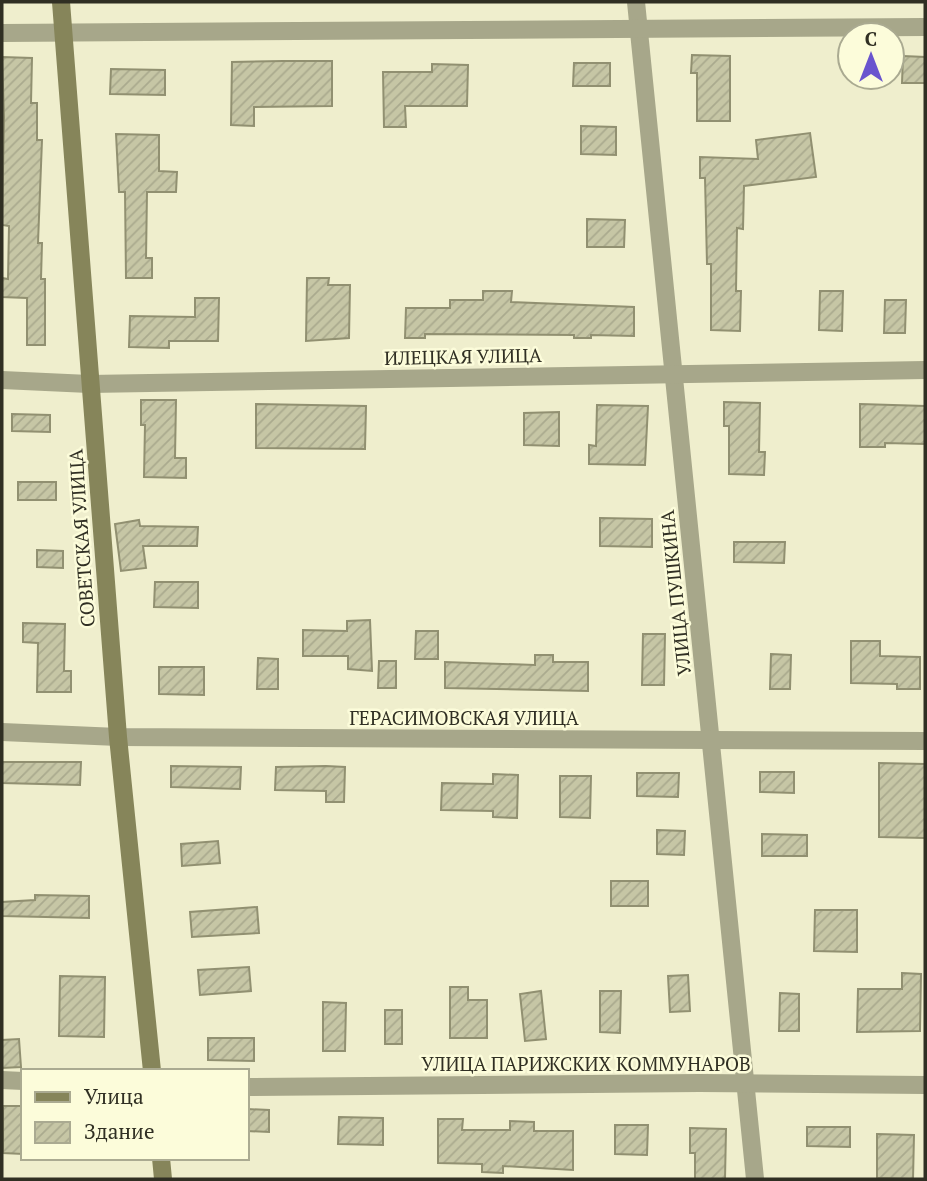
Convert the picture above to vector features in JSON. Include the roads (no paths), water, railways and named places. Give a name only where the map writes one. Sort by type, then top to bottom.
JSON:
[{"type":"street","name":"СОВЕТСКАЯ УЛИЦА","points":[[61,2],[118,737],[152,1069]]},
{"type":"street","name":"УЛИЦА ПУШКИНА","points":[[636,2],[755,1179]]},
{"type":"street","points":[[2,33],[925,27]]},
{"type":"street","name":"ИЛЕЦКАЯ УЛИЦА","points":[[2,380],[89,384],[925,370]]},
{"type":"street","name":"ГЕРАСИМОВСКАЯ УЛИЦА","points":[[2,732],[118,737],[925,741]]},
{"type":"street","points":[[2,1080],[21,1081]]},
{"type":"street","name":"УЛИЦА ПАРИЖСКИХ КОММУНАРОВ","points":[[248,1087],[744,1083],[925,1086]]},
{"type":"street","points":[[161,1160],[163,1179]]}]
